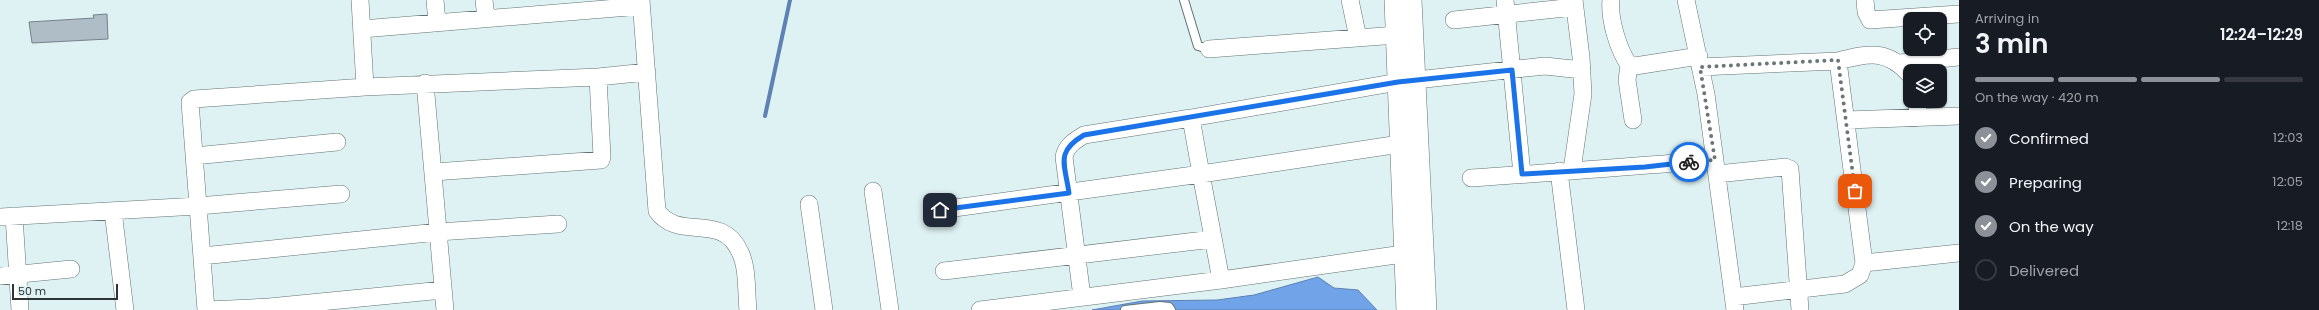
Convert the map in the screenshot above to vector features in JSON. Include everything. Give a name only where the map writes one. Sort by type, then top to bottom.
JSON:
[{"type":"street","points":[[360,0],[365,87]]},
{"type":"street","points":[[435,0],[437,23]]},
{"type":"street","points":[[484,0],[486,19]]},
{"type":"street","points":[[1350,0],[1358,38]]},
{"type":"street","points":[[1395,0],[1396,35],[1407,82]]},
{"type":"street","points":[[1411,0],[1407,82],[1414,252],[1426,310]]},
{"type":"street","points":[[1611,0],[1612,15],[1618,38],[1624,58],[1629,65],[1627,80],[1633,120]]},
{"type":"street","points":[[1686,0],[1700,62],[1716,167],[1734,304],[1799,288],[1845,284],[1854,280],[1860,275],[1864,263],[1838,60]]},
{"type":"street","points":[[1865,0],[1866,12],[1870,20],[1959,14]]},
{"type":"street","points":[[362,29],[486,19],[641,3],[657,211],[661,216],[677,225],[711,227],[732,239],[743,259],[748,310]]},
{"type":"street","points":[[1454,20],[1506,7],[1574,3],[1582,70],[1583,94],[1566,170],[1576,310]]},
{"type":"street","points":[[1506,7],[1522,174]]},
{"type":"street","points":[[1209,49],[1396,35]]},
{"type":"street","points":[[1629,65],[1635,66],[1700,62],[1838,60],[1870,55],[1903,68]]},
{"type":"street","points":[[1928,64],[1959,57]]},
{"type":"street","points":[[1082,297],[1078,255],[1064,157],[1065,151],[1077,140],[1096,133],[1407,82],[1546,66],[1582,70]]},
{"type":"street","points":[[443,290],[269,307],[207,310],[194,156],[191,100],[425,83],[598,77],[647,72]]},
{"type":"street","points":[[434,172],[601,160],[598,77]]},
{"type":"street","points":[[425,83],[445,310]]},
{"type":"street","points":[[1917,108],[1918,118]]},
{"type":"street","points":[[1846,120],[1959,116]]},
{"type":"street","points":[[1191,118],[1221,280]]},
{"type":"street","points":[[194,156],[337,142]]},
{"type":"street","points":[[940,210],[1201,174],[1409,142]]},
{"type":"street","points":[[1471,178],[1566,170],[1645,167],[1785,167],[1790,170],[1800,310]]},
{"type":"street","points":[[873,191],[890,310]]},
{"type":"street","points":[[20,310],[18,274],[7,217],[198,206],[341,194]]},
{"type":"street","points":[[809,204],[824,310]]},
{"type":"street","points":[[113,211],[125,310]]},
{"type":"street","points":[[202,256],[438,232],[558,224]]},
{"type":"street","points":[[944,272],[1213,239]]},
{"type":"street","points":[[980,310],[1221,280],[1414,252]]},
{"type":"street","points":[[1407,310],[1414,252]]},
{"type":"street","points":[[1864,263],[1959,253]]},
{"type":"street","points":[[0,276],[71,269]]},
{"type":"lane","points":[[1184,0],[1198,46],[1209,49]]},
{"type":"lane","points":[[1125,310],[1160,306],[1169,307],[1171,310]]},
{"type":"water","points":[[1318,277],[1334,288],[1358,290],[1377,310],[1092,310],[1142,301],[1217,300],[1254,295]]},
{"type":"building","points":[[107,14],[108,39],[32,43],[29,22],[94,18],[93,15]]},
{"type":"waterway","points":[[765,116],[790,0]]},
{"type":"way so far","points":[[1689,162],[1715,160],[1706,94],[1700,67],[1838,60],[1855,191]]},
{"type":"route","points":[[940,210],[1069,193],[1064,157],[1065,151],[1069,145],[1084,135],[1398,82],[1415,82],[1512,70],[1522,174],[1559,170],[1645,167],[1689,162]]}]
